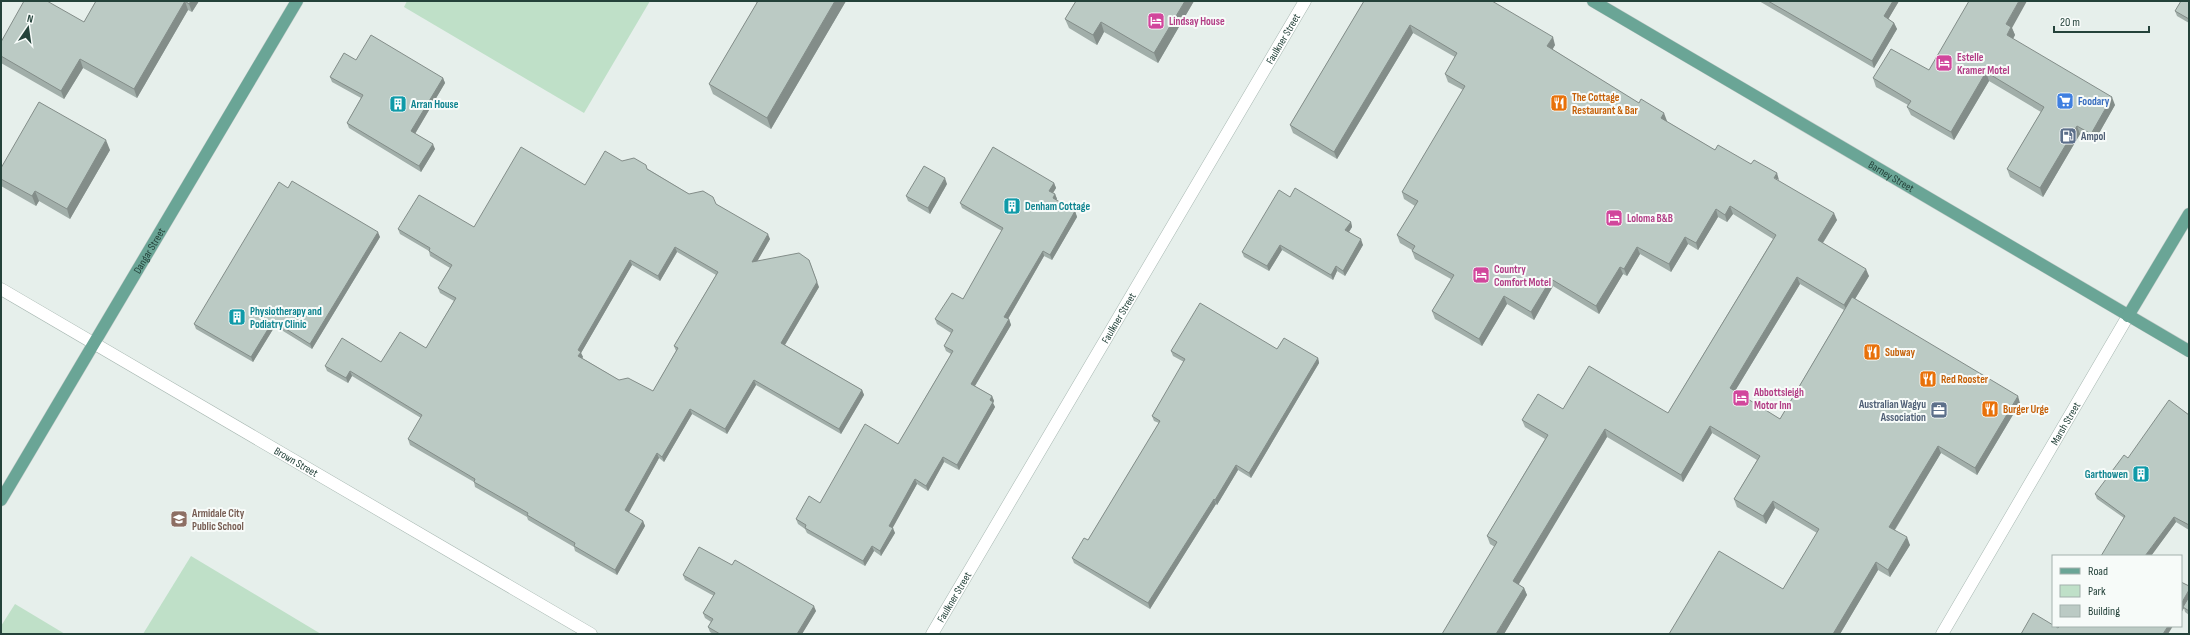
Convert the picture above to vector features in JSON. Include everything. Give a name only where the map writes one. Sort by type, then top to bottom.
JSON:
[{"type":"main road","name":"Dangar Street","points":[[1,500],[92,343],[297,1]]},
{"type":"main road","name":"Barney Street","points":[[1593,1],[2189,351]]},
{"type":"main road","name":"Marsh Street","points":[[2128,316],[2189,214]]},
{"type":"street","name":"Faulkner Street","points":[[932,634],[1305,1]]},
{"type":"street","name":"Brown Street","points":[[1,289],[591,634]]},
{"type":"street","name":"Marsh Street","points":[[1942,634],[2128,316]]},
{"type":"green space","points":[[407,1],[650,1],[584,113],[404,7]]},
{"type":"green space","points":[[191,556],[321,634],[143,634]]},
{"type":"green space","points":[[15,604],[65,634],[1,634],[1,626]]},
{"type":"building","points":[[24,1],[47,1],[84,22],[96,1],[185,1],[134,89],[80,59],[61,91],[1,56],[1,42]]},
{"type":"building","points":[[758,1],[835,1],[767,118],[709,84]]},
{"type":"building","points":[[1076,1],[1185,1],[1154,53],[1101,22],[1093,35],[1065,19]]},
{"type":"building","points":[[1364,1],[1492,1],[1553,37],[1547,46],[1639,103],[1641,99],[1664,113],[1661,118],[1715,150],[1718,145],[1751,164],[1754,160],[1777,173],[1774,178],[1834,213],[1818,240],[1866,269],[1844,305],[1797,277],[1730,388],[1780,419],[1852,297],[2018,396],[1975,468],[1938,446],[1889,527],[1907,537],[1888,570],[1876,562],[1833,634],[1669,634],[1719,551],[1783,589],[1819,529],[1773,501],[1763,516],[1734,499],[1760,456],[1710,426],[1681,475],[1605,429],[1513,581],[1524,588],[1496,634],[1442,634],[1497,542],[1487,536],[1548,435],[1522,420],[1538,394],[1563,409],[1589,366],[1668,413],[1776,235],[1730,206],[1725,215],[1716,209],[1696,243],[1685,237],[1669,264],[1637,247],[1624,269],[1620,267],[1596,306],[1551,279],[1531,312],[1504,296],[1479,339],[1432,311],[1454,275],[1412,251],[1415,246],[1397,235],[1418,201],[1402,192],[1465,86],[1445,74],[1457,53],[1410,25],[1334,152],[1290,125]]},
{"type":"building","points":[[1768,1],[1893,1],[1884,16],[1894,23],[1872,61]]},
{"type":"building","points":[[1969,1],[2019,1],[2006,24],[2011,27],[2007,35],[2112,97],[2091,134],[2077,126],[2040,188],[2007,169],[2044,107],[1986,72],[1951,132],[1907,107],[1911,101],[1873,78],[1891,49],[1929,70]]},
{"type":"building","points":[[2181,1],[2189,1],[2189,19],[2175,11]]},
{"type":"building","name":"Arran House","points":[[371,35],[443,78],[411,131],[433,144],[419,166],[347,123],[363,95],[330,77],[344,53],[356,60]]},
{"type":"building","points":[[39,102],[106,140],[67,209],[35,191],[32,196],[1,179],[1,168]]},
{"type":"building","points":[[521,147],[585,185],[605,151],[622,161],[634,158],[646,165],[647,169],[689,194],[703,191],[713,197],[716,204],[768,234],[752,262],[799,253],[809,260],[817,282],[781,343],[862,390],[839,429],[754,380],[725,429],[690,409],[662,457],[657,453],[625,510],[643,521],[615,570],[574,546],[575,543],[527,515],[528,513],[474,482],[475,479],[408,439],[422,415],[350,371],[346,378],[325,366],[342,338],[381,362],[400,332],[426,348],[456,298],[438,288],[452,265],[429,251],[430,248],[398,229],[419,195],[474,227]],"holes":[[[675,247],[718,272],[674,346],[678,348],[653,391],[628,378],[619,380],[578,356],[581,352],[578,350],[630,260],[658,276]]]},
{"type":"building","points":[[993,147],[1054,183],[1049,191],[1055,194],[1053,198],[1075,211],[1050,255],[1043,251],[1004,317],[1009,319],[971,384],[992,396],[990,400],[993,402],[957,465],[943,457],[926,486],[915,479],[889,526],[893,528],[880,551],[872,546],[863,561],[805,528],[806,525],[796,519],[809,496],[820,503],[865,424],[898,444],[953,351],[944,346],[953,330],[935,319],[952,293],[963,299],[1003,228],[960,203]]},
{"type":"building","points":[[924,166],[945,178],[928,208],[906,196]]},
{"type":"building","points":[[292,181],[378,232],[310,344],[273,321],[251,357],[194,324],[279,182],[288,188]]},
{"type":"building","points":[[1295,188],[1351,222],[1345,230],[1361,239],[1343,271],[1336,266],[1331,275],[1280,245],[1267,266],[1242,252],[1279,190],[1290,197]]},
{"type":"building","points":[[1200,303],[1277,349],[1284,338],[1318,358],[1249,473],[1236,465],[1148,603],[1072,558],[1084,538],[1088,540],[1160,421],[1152,416],[1185,359],[1171,351]]},
{"type":"building","name":"Garthowen","points":[[2169,400],[2189,415],[2189,525],[2174,517],[2146,555],[2102,555],[2125,516],[2095,494],[2124,455],[2128,458]]},
{"type":"building","points":[[699,547],[732,565],[735,560],[814,606],[797,634],[720,634],[708,627],[713,619],[703,613],[715,593],[683,575]]},
{"type":"building","points":[[2182,582],[2189,586],[2189,590],[2182,602]]},
{"type":"building","points":[[2189,597],[2189,611],[2183,607]]},
{"type":"building","points":[[2033,613],[2052,624],[2052,627],[2058,628],[2167,627],[2163,634],[2021,634]]},
{"type":"place","name":"Lindsay House","points":[[1156,21]]},
{"type":"place","name":"Estelle Kramer Motel","points":[[1944,63]]},
{"type":"place","name":"Foodary","points":[[2065,101]]},
{"type":"place","name":"The Cottage Restaurant & Bar","points":[[1559,103]]},
{"type":"place","name":"Arran House","points":[[398,104]]},
{"type":"place","name":"Ampol","points":[[2068,136]]},
{"type":"place","name":"Denham Cottage","points":[[1012,206]]},
{"type":"place","name":"Loloma B&B","points":[[1614,218]]},
{"type":"place","name":"Country Comfort Motel","points":[[1481,275]]},
{"type":"place","name":"Physiotherapy and Podiatry Clinic","points":[[237,317]]},
{"type":"place","name":"Subway","points":[[1872,352]]},
{"type":"place","name":"Red Rooster","points":[[1928,379]]},
{"type":"place","name":"Abbottsleigh Motor Inn","points":[[1741,398]]},
{"type":"place","name":"Burger Urge","points":[[1990,409]]},
{"type":"place","name":"Australian Wagyu Association","points":[[1939,410]]},
{"type":"place","name":"Garthowen","points":[[2141,474]]},
{"type":"place","name":"Armidale City Public School","points":[[179,519]]}]
